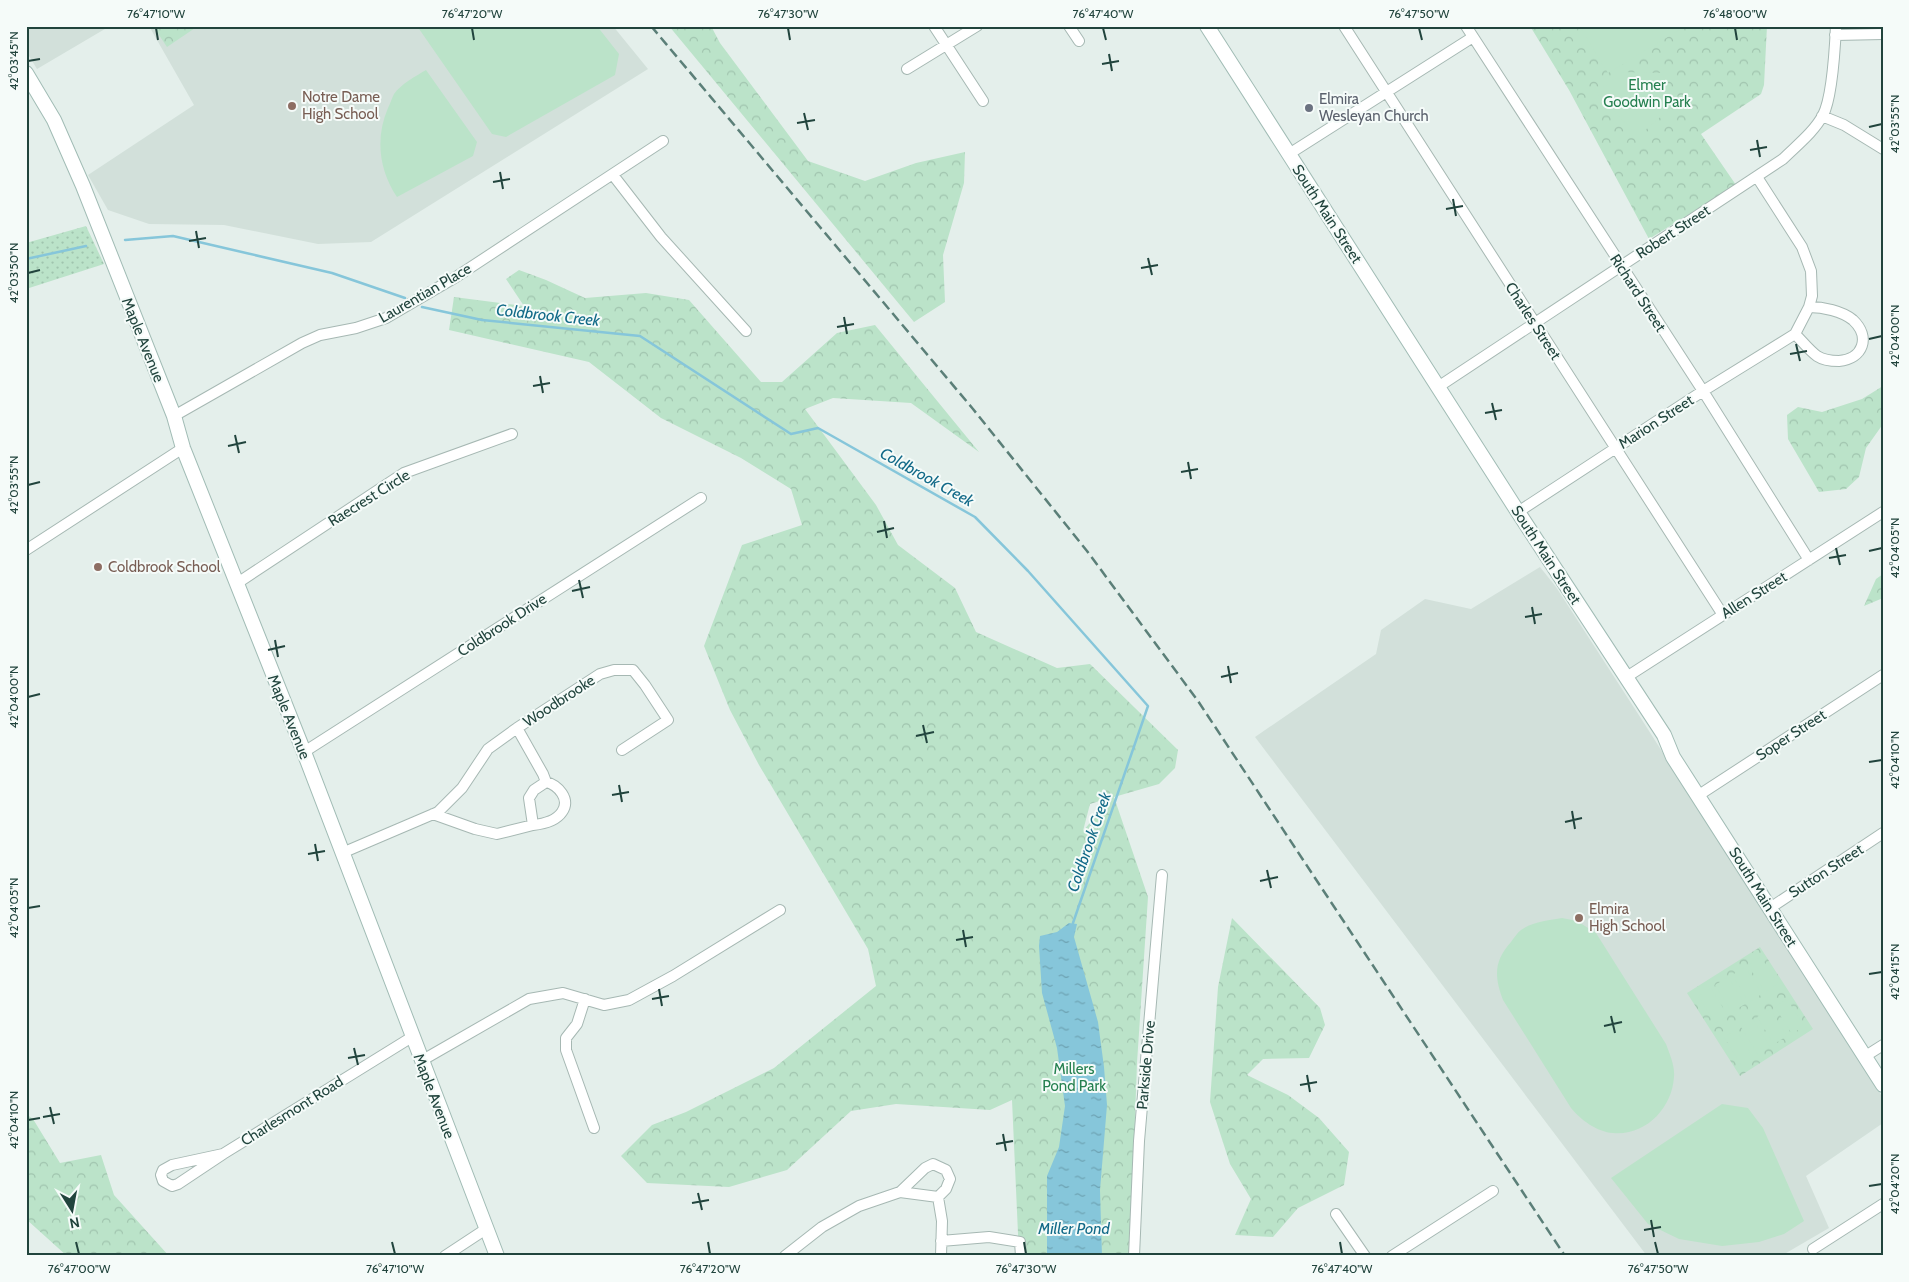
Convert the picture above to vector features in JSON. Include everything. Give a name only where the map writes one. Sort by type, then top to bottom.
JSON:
[{"type":"main road","name":"South Main Street","points":[[1207,26],[1518,512],[1664,736],[1673,757],[1883,1085]]},
{"type":"main road","name":"Maple Avenue","points":[[26,73],[54,120],[83,186],[174,416],[183,448],[304,752],[497,1256]]},
{"type":"street","points":[[934,26],[983,101]]},
{"type":"street","points":[[907,69],[977,26]]},
{"type":"street","points":[[1069,26],[1079,41]]},
{"type":"street","name":"Charles Street","points":[[1344,26],[1723,615]]},
{"type":"street","name":"Richard Street","points":[[1466,26],[1703,392],[1809,560]]},
{"type":"street","points":[[1836,31],[1883,34]]},
{"type":"street","name":"Robert Street","points":[[1438,387],[1783,159],[1806,136],[1822,116],[1828,99],[1836,31]]},
{"type":"street","points":[[1289,154],[1473,37]]},
{"type":"street","points":[[1822,116],[1844,125],[1883,149]]},
{"type":"street","name":"Laurentian Place","points":[[174,416],[302,343],[320,335],[356,328],[386,318],[456,276],[613,176],[663,141]]},
{"type":"street","points":[[613,176],[661,237],[746,331]]},
{"type":"street","points":[[1756,177],[1802,247],[1811,271],[1812,296],[1809,307],[1795,334],[1818,357],[1832,361],[1849,360],[1859,352],[1864,343],[1863,334],[1853,320],[1836,311],[1809,307]]},
{"type":"street","name":"Marion Street","points":[[1518,512],[1795,334]]},
{"type":"street","name":"Raecrest Circle","points":[[236,584],[404,473],[512,434]]},
{"type":"street","points":[[26,550],[183,448]]},
{"type":"street","name":"Coldbrook Drive","points":[[304,752],[701,498]]},
{"type":"street","name":"Allen Street","points":[[1625,678],[1883,512]]},
{"type":"street","name":"Woodbrooke","points":[[342,853],[438,812],[462,788],[488,748],[600,674],[614,670],[633,670],[646,685],[668,720],[622,750]]},
{"type":"street","name":"Soper Street","points":[[1699,795],[1883,675]]},
{"type":"street","name":"Woodbrooke","points":[[432,814],[475,829],[497,834],[553,820],[562,812],[564,797],[559,789],[546,782],[517,728]]},
{"type":"street","points":[[533,825],[529,798],[534,790],[546,782]]},
{"type":"street","name":"Sutton Street","points":[[1770,908],[1883,834]]},
{"type":"street","name":"Parkside Drive","points":[[1134,1256],[1139,1141],[1162,875]]},
{"type":"street","points":[[421,1061],[529,999],[563,994],[604,1005],[629,1000],[673,976],[780,910]]},
{"type":"street","points":[[584,999],[577,1024],[566,1038],[566,1050],[594,1128]]},
{"type":"street","name":"Charlesmont Road","points":[[223,1154],[172,1165],[163,1170],[160,1175],[163,1181],[172,1186],[178,1184],[412,1037]]},
{"type":"street","points":[[1864,1057],[1883,1045]]},
{"type":"street","points":[[785,1256],[822,1227],[844,1214],[859,1206],[900,1192],[925,1168],[933,1164],[946,1170],[950,1179],[946,1189],[938,1197]]},
{"type":"street","points":[[1392,1256],[1493,1191]]},
{"type":"street","points":[[900,1192],[938,1197]]},
{"type":"street","points":[[938,1197],[942,1221],[941,1256]]},
{"type":"street","points":[[1813,1249],[1883,1204]]},
{"type":"street","points":[[1336,1214],[1366,1256]]},
{"type":"street","points":[[445,1256],[486,1229]]},
{"type":"street","points":[[941,1241],[989,1237],[1020,1242],[1021,1256]]},
{"type":"shaded area","points":[[26,26],[110,26],[37,69],[26,51]]},
{"type":"shaded area","points":[[149,26],[613,26],[648,69],[371,242],[318,244],[224,225],[149,224],[108,210],[88,175],[194,105]]},
{"type":"shaded area","name":"Elmira High School","points":[[1540,567],[1556,587],[1642,720],[1883,1098],[1883,1123],[1806,1176],[1829,1228],[1781,1256],[1647,1256],[1255,737],[1376,654],[1381,630],[1425,599],[1471,609]]},
{"type":"green space","points":[[153,26],[198,26],[167,47]]},
{"type":"green space","points":[[417,26],[597,26],[619,54],[615,75],[506,137],[492,134]]},
{"type":"green space","points":[[669,26],[711,26],[720,43],[808,161],[865,181],[916,163],[965,152],[964,183],[943,255],[945,302],[914,322]]},
{"type":"green space","name":"Elmer Goodwin Park","points":[[1530,26],[1767,26],[1764,85],[1761,94],[1701,134],[1736,185],[1649,239],[1569,90]]},
{"type":"green space","points":[[1586,26],[1686,26],[1608,73],[1581,29]]},
{"type":"green space","points":[[426,70],[477,142],[473,156],[397,197],[386,176],[383,165],[380,142],[381,131],[384,119],[397,90]]},
{"type":"green space","points":[[1623,72],[1661,73],[1680,100],[1643,132],[1634,132],[1596,93]]},
{"type":"green space","points":[[86,226],[104,264],[26,289],[26,243]]},
{"type":"green space","name":"Millers Pond Park","points":[[519,270],[585,298],[646,293],[689,300],[761,382],[782,382],[837,333],[875,325],[979,452],[911,403],[833,398],[805,409],[876,505],[898,545],[955,588],[976,632],[1057,668],[1090,664],[1178,750],[1175,768],[1159,784],[1114,797],[1148,897],[1137,1063],[1130,1256],[1019,1256],[1012,1100],[990,1110],[896,1104],[851,1111],[787,1170],[729,1187],[647,1183],[621,1156],[652,1125],[686,1112],[774,1068],[876,986],[868,949],[759,765],[730,710],[704,646],[742,545],[802,525],[791,489],[741,458],[661,418],[589,362],[449,330],[454,297],[524,306],[506,279]],"holes":[[[1110,799],[1083,831],[1090,804]]]},
{"type":"green space","points":[[1883,386],[1883,424],[1866,448],[1859,477],[1846,489],[1819,492],[1788,439],[1787,415],[1798,407],[1822,412],[1862,399]]},
{"type":"green space","points":[[1883,574],[1883,598],[1864,606],[1876,579]]},
{"type":"green space","points":[[1232,918],[1320,1008],[1325,1025],[1309,1058],[1263,1059],[1247,1075],[1288,1095],[1319,1118],[1349,1152],[1344,1185],[1298,1208],[1273,1237],[1235,1235],[1251,1199],[1230,1164],[1210,1102],[1218,987]]},
{"type":"green space","points":[[1562,918],[1577,921],[1596,933],[1666,1044],[1671,1056],[1674,1077],[1668,1099],[1663,1109],[1655,1118],[1636,1130],[1625,1133],[1607,1132],[1584,1121],[1571,1108],[1503,1000],[1498,983],[1497,969],[1505,949],[1525,927]]},
{"type":"green space","points":[[1760,947],[1813,1029],[1740,1076],[1687,993]]},
{"type":"green space","points":[[1761,957],[1778,984],[1765,992],[1748,965]]},
{"type":"green space","points":[[1745,967],[1762,994],[1749,1002],[1732,975]]},
{"type":"green space","points":[[1728,977],[1745,1004],[1732,1012],[1715,985]]},
{"type":"green space","points":[[1711,988],[1728,1016],[1715,1023],[1698,996]]},
{"type":"green space","points":[[1787,999],[1804,1026],[1792,1034],[1775,1007]]},
{"type":"green space","points":[[1770,1009],[1787,1036],[1774,1044],[1757,1017]]},
{"type":"green space","points":[[1753,1019],[1770,1047],[1758,1055],[1741,1027]]},
{"type":"green space","points":[[1736,1030],[1753,1057],[1741,1065],[1724,1037]]},
{"type":"green space","points":[[1722,1104],[1748,1108],[1763,1128],[1804,1221],[1784,1234],[1759,1242],[1722,1246],[1679,1239],[1648,1224],[1611,1178]]},
{"type":"green space","points":[[26,1114],[33,1119],[60,1163],[101,1155],[114,1195],[169,1256],[67,1256],[26,1219]]},
{"type":"water","name":"Miller Pond","points":[[1069,923],[1077,924],[1074,937],[1098,1022],[1104,1067],[1107,1105],[1100,1190],[1102,1256],[1047,1256],[1047,1176],[1059,1147],[1065,1106],[1057,1048],[1042,993],[1039,946],[1040,936],[1057,932]]},
{"type":"waterway","name":"Coldbrook Creek","points":[[125,240],[173,236],[332,273],[405,298]]},
{"type":"waterway","name":"Coldbrook Creek","points":[[26,259],[86,246]]},
{"type":"waterway","name":"Coldbrook Creek","points":[[422,307],[482,320],[640,336],[791,434],[818,428],[975,517],[1028,571],[1148,706],[1073,923]]},
{"type":"railway","points":[[651,26],[973,409],[1087,551],[1198,701],[1565,1256]]},
{"type":"place","name":"Notre Dame High School","points":[[292,106]]},
{"type":"place","name":"Elmira Wesleyan Church","points":[[1309,108]]},
{"type":"place","name":"Coldbrook School","points":[[98,567]]},
{"type":"place","name":"Elmira High School","points":[[1579,918]]}]
